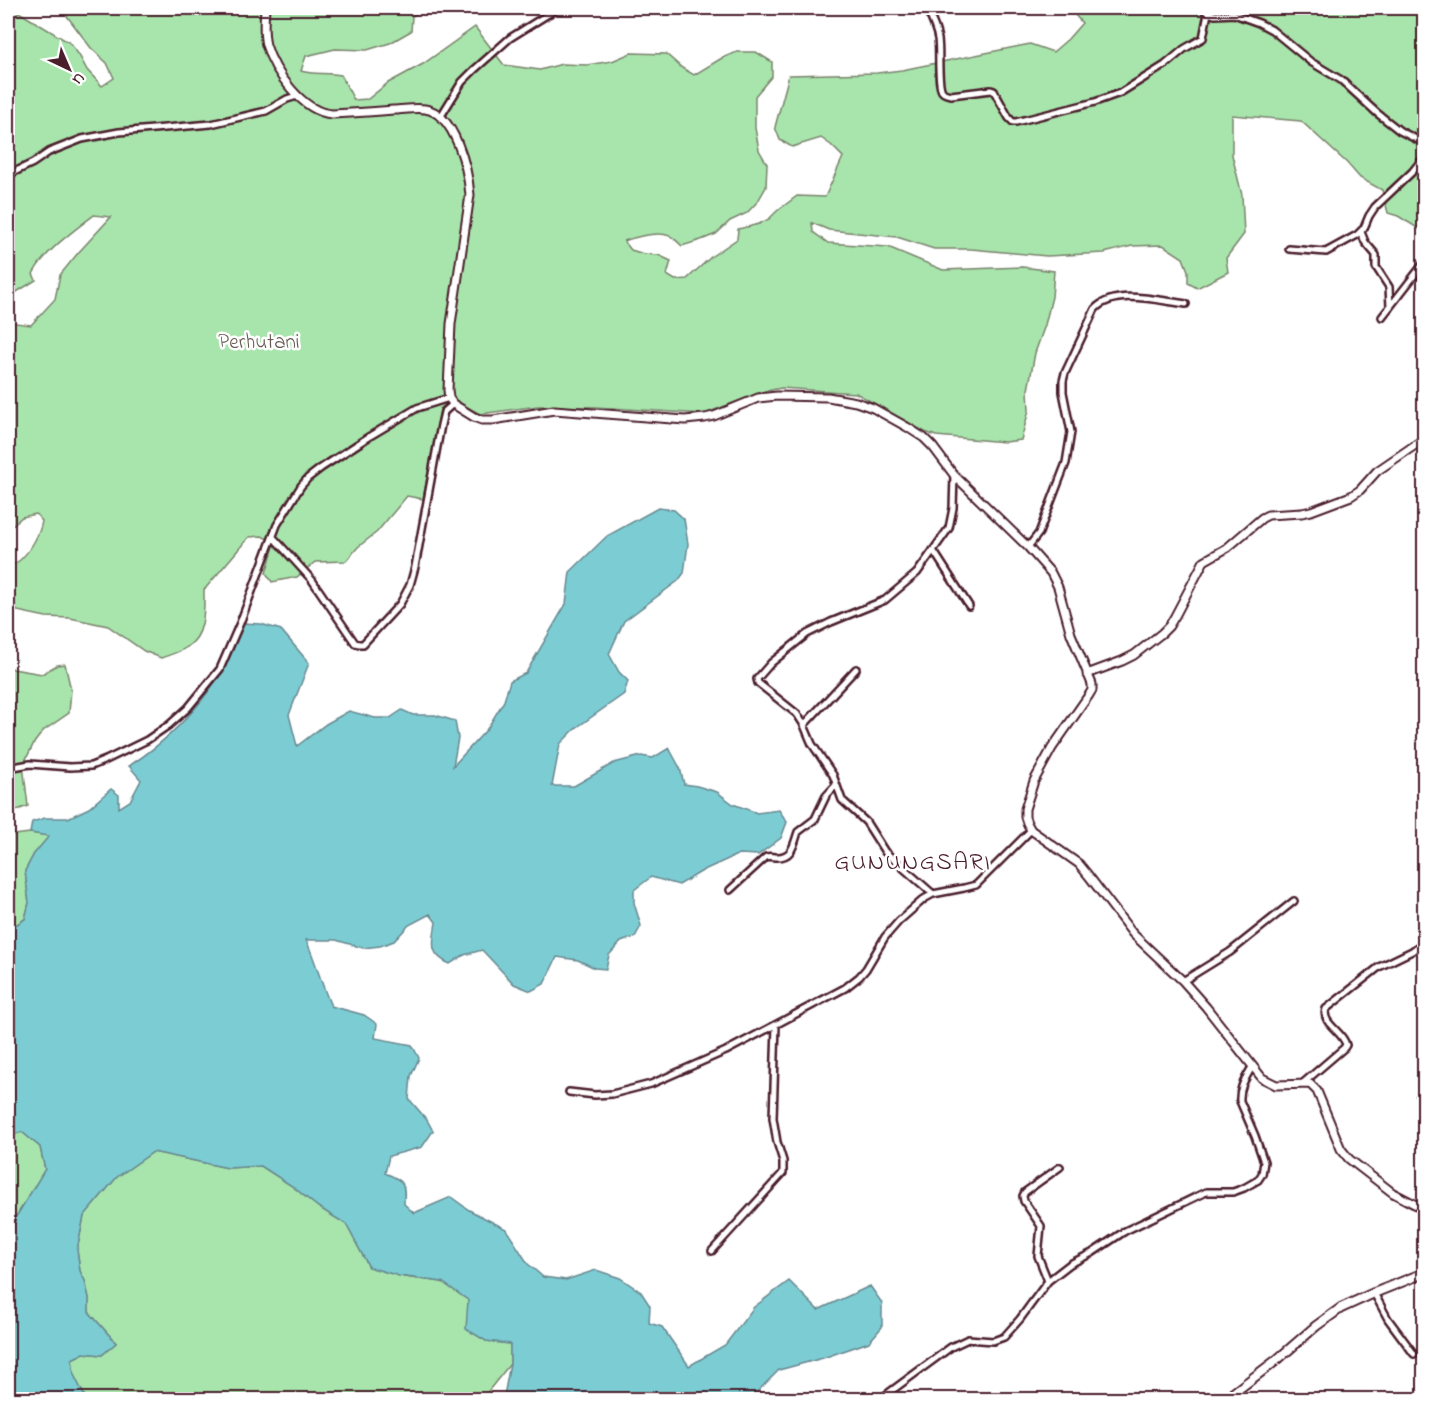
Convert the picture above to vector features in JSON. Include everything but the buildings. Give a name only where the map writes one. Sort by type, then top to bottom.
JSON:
[{"type":"main road","points":[[1224,1400],[1329,1316],[1349,1304],[1425,1273]]},
{"type":"street","points":[[265,8],[264,34],[273,62],[297,96],[315,109],[326,114],[426,109],[441,116],[453,133],[470,195],[451,324],[448,390],[451,401],[474,417],[493,420],[554,410],[685,420],[714,416],[758,398],[828,397],[844,399],[873,408],[908,427],[933,447],[954,475],[1028,547],[1055,578],[1071,634],[1092,684],[1092,690],[1052,748],[1034,781],[1024,816],[1031,830],[1078,864],[1088,874],[1133,934],[1182,981],[1225,1030],[1262,1078],[1270,1083],[1283,1086],[1310,1084],[1317,1091],[1341,1149],[1349,1159],[1393,1193],[1425,1209]]},
{"type":"street","points":[[441,116],[462,82],[474,70],[510,38],[558,8]]},
{"type":"street","points":[[926,8],[938,36],[942,91],[951,95],[992,90],[1013,122],[1085,105],[1120,93],[1203,38],[1208,13]]},
{"type":"street","points":[[1202,8],[1215,15],[1234,14],[1272,30],[1311,62],[1341,80],[1400,131],[1425,143]]},
{"type":"street","points":[[8,175],[49,152],[82,139],[119,132],[211,124],[266,111],[297,96]]},
{"type":"street","points":[[1289,249],[1326,252],[1361,232],[1375,207],[1425,158]]},
{"type":"street","points":[[1361,232],[1365,242],[1376,255],[1376,267],[1389,287],[1390,307]]},
{"type":"street","points":[[1382,317],[1425,263]]},
{"type":"street","points":[[1028,547],[1039,533],[1066,463],[1071,432],[1063,381],[1095,309],[1100,303],[1127,297],[1186,304]]},
{"type":"street","points":[[8,768],[30,764],[84,767],[106,760],[161,732],[188,708],[220,669],[277,525],[308,478],[370,436],[417,408],[451,401]]},
{"type":"street","points":[[273,537],[312,580],[355,642],[363,644],[400,604],[410,585],[441,425],[444,412],[451,401]]},
{"type":"street","points":[[1087,674],[1128,658],[1162,633],[1169,626],[1204,561],[1227,548],[1262,518],[1268,515],[1311,511],[1352,496],[1377,471],[1425,439]]},
{"type":"street","points":[[933,894],[885,852],[866,822],[842,800],[833,774],[812,744],[804,725],[796,714],[758,683],[758,679],[778,657],[807,634],[893,594],[917,573],[949,528],[953,508],[954,475]]},
{"type":"street","points":[[933,550],[969,606]]},
{"type":"street","points":[[804,725],[856,669]]},
{"type":"street","points":[[730,890],[766,857],[771,855],[777,857],[790,852],[796,843],[798,832],[815,819],[826,796],[836,785]]},
{"type":"street","points":[[569,1092],[612,1094],[651,1084],[726,1051],[852,983],[866,969],[885,937],[911,909],[933,894],[976,885],[1031,830]]},
{"type":"street","points":[[1182,981],[1230,952],[1294,901]]},
{"type":"street","points":[[1302,1084],[1346,1045],[1344,1038],[1325,1019],[1326,1009],[1379,967],[1425,942]]},
{"type":"street","points":[[712,1251],[783,1173],[783,1161],[773,1118],[776,1025]]},
{"type":"street","points":[[879,1400],[958,1343],[968,1339],[993,1341],[1004,1337],[1048,1281],[1070,1264],[1125,1232],[1206,1192],[1233,1192],[1258,1180],[1264,1168],[1264,1162],[1240,1101],[1243,1083],[1252,1067]]},
{"type":"street","points":[[1420,1097],[1425,1105]]},
{"type":"street","points":[[1048,1281],[1038,1256],[1041,1226],[1023,1196],[1025,1192],[1060,1167]]},
{"type":"street","points":[[1374,1293],[1388,1319],[1414,1354]]},
{"type":"green space","name":"Perhutani","points":[[8,8],[17,11],[70,43],[87,70],[102,86],[114,78],[107,63],[91,48],[61,8],[430,8],[412,16],[411,31],[390,43],[367,50],[335,49],[306,56],[301,71],[341,75],[354,100],[368,99],[388,83],[423,64],[475,27],[504,65],[540,70],[562,64],[587,65],[612,61],[631,53],[666,54],[694,75],[737,52],[756,52],[772,62],[772,76],[755,96],[755,128],[759,150],[767,164],[766,187],[758,201],[747,213],[730,221],[716,234],[682,246],[670,236],[659,234],[624,241],[631,250],[658,255],[671,261],[667,275],[675,280],[687,279],[712,256],[737,239],[738,229],[769,219],[797,196],[825,197],[843,157],[821,138],[792,147],[780,140],[775,127],[789,75],[877,73],[902,70],[1030,44],[1053,52],[1082,23],[1069,8],[1424,8],[1424,232],[1398,216],[1388,213],[1382,190],[1360,178],[1301,121],[1232,115],[1232,155],[1242,195],[1244,234],[1226,258],[1228,272],[1197,288],[1188,283],[1188,271],[1183,258],[1163,245],[1132,246],[1104,253],[1047,256],[971,249],[934,249],[897,237],[829,230],[812,223],[813,232],[828,243],[888,247],[943,270],[1022,267],[1054,271],[1052,297],[1035,353],[1028,390],[1029,410],[1021,440],[1005,442],[936,436],[856,393],[781,388],[762,392],[704,414],[538,406],[480,414],[453,399],[440,409],[423,499],[407,496],[377,532],[358,547],[346,561],[315,562],[297,577],[272,582],[266,573],[275,543],[262,536],[249,537],[204,590],[203,621],[198,636],[187,647],[161,658],[144,651],[108,626],[8,609],[8,569],[31,547],[42,521],[36,514],[22,517],[8,529],[8,322],[31,325],[55,299],[60,275],[111,217],[94,215],[78,227],[44,258],[33,274],[36,280],[8,297]]},
{"type":"green space","points":[[65,664],[71,690],[69,713],[43,731],[34,743],[23,765],[28,806],[9,813],[14,835],[30,833],[50,836],[34,854],[25,871],[29,903],[25,919],[8,930],[8,665],[13,669],[42,674],[57,665]]},
{"type":"green space","points":[[22,1132],[40,1147],[45,1170],[8,1228],[8,1136]]},
{"type":"green space","points":[[153,1152],[228,1168],[261,1166],[346,1224],[369,1267],[404,1277],[442,1282],[468,1300],[486,1341],[510,1344],[510,1364],[481,1400],[84,1399],[74,1375],[72,1359],[84,1353],[102,1355],[116,1343],[89,1312],[89,1298],[80,1271],[77,1250],[84,1216],[117,1177]]},
{"type":"water","points":[[658,508],[674,510],[684,519],[688,544],[684,573],[678,581],[624,621],[609,654],[619,672],[628,681],[624,694],[576,728],[560,744],[552,786],[574,786],[614,763],[641,756],[653,758],[669,748],[680,768],[684,784],[717,792],[733,804],[757,813],[779,810],[787,822],[781,838],[758,855],[739,854],[704,870],[679,885],[651,877],[634,890],[634,903],[641,926],[635,937],[621,942],[609,955],[606,969],[595,968],[578,960],[557,957],[544,984],[531,991],[514,984],[482,950],[464,955],[450,964],[443,960],[435,952],[436,922],[430,914],[409,925],[394,941],[380,946],[363,948],[336,940],[306,940],[331,1006],[364,1015],[377,1024],[375,1038],[412,1045],[419,1058],[411,1076],[409,1099],[433,1131],[422,1147],[389,1156],[385,1173],[400,1181],[404,1187],[404,1204],[414,1213],[451,1197],[469,1210],[506,1229],[528,1264],[543,1277],[566,1280],[596,1270],[620,1278],[641,1292],[650,1306],[649,1323],[662,1327],[689,1366],[725,1345],[754,1307],[789,1281],[818,1310],[870,1286],[882,1303],[882,1327],[869,1342],[779,1370],[750,1399],[505,1399],[510,1364],[510,1344],[486,1341],[466,1329],[468,1300],[442,1282],[399,1276],[369,1267],[346,1224],[261,1166],[228,1168],[153,1152],[117,1177],[84,1216],[77,1250],[80,1271],[89,1298],[89,1312],[116,1343],[102,1355],[84,1353],[72,1359],[74,1375],[84,1399],[8,1399],[8,1274],[14,1271],[11,1260],[8,1258],[8,1228],[45,1169],[40,1147],[22,1132],[8,1136],[8,930],[25,919],[29,903],[25,871],[34,854],[49,836],[30,833],[32,822],[45,818],[68,818],[89,808],[111,789],[119,795],[119,808],[130,801],[141,780],[129,766],[168,736],[202,700],[220,674],[243,623],[261,624],[281,630],[309,663],[289,715],[297,746],[326,724],[349,711],[375,718],[390,718],[402,710],[413,715],[435,715],[455,721],[458,738],[453,766],[487,729],[504,701],[510,681],[526,673],[566,604],[570,572],[607,536]]},
{"type":"district","name":"GUNUNGSARI","points":[[913,861]]}]
